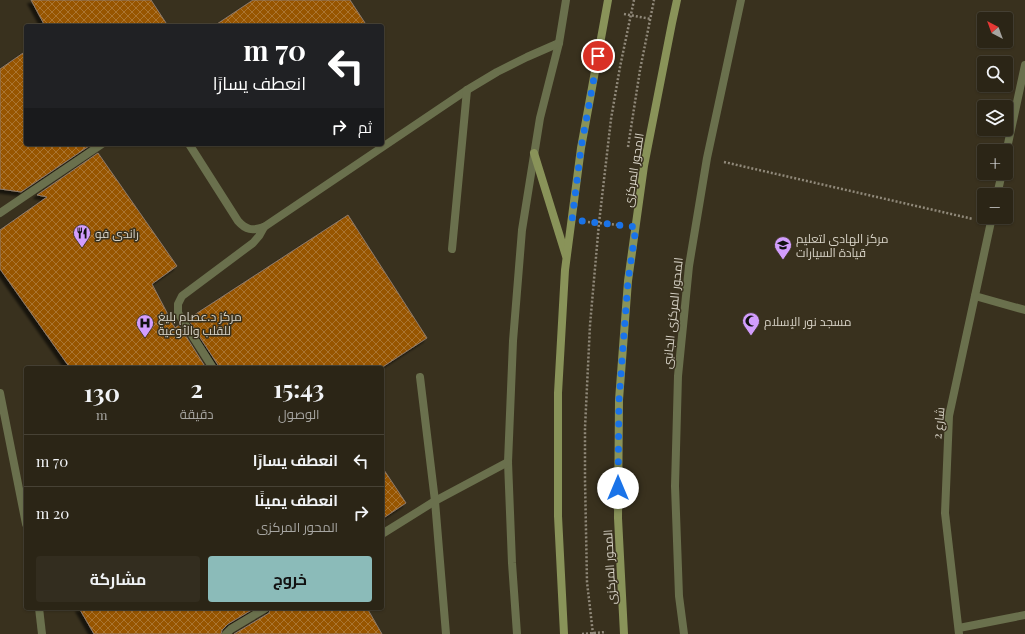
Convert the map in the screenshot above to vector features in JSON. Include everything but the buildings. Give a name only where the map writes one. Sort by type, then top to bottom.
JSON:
[{"type":"main road","points":[[564,634],[558,516],[558,393],[565,270],[581,148],[608,0]]},
{"type":"main road","name":"المحور المركزى","points":[[624,632],[618,518],[619,400],[628,281],[644,166],[677,0]]},
{"type":"main road","points":[[534,153],[567,258]]},
{"type":"street","points":[[517,634],[512,563],[508,462],[513,341],[522,230],[540,118],[559,42],[566,0]]},
{"type":"street","name":"المحور المركزى الجانبى","points":[[684,634],[680,596],[675,486],[678,376],[689,266],[707,158],[741,0]]},
{"type":"street","points":[[190,146],[238,221],[242,225],[252,230],[264,227],[467,90],[496,72],[559,42]]},
{"type":"street","points":[[1008,144],[1025,65]]},
{"type":"street","points":[[452,249],[467,90]]},
{"type":"street","points":[[0,213],[99,146]]},
{"type":"street","name":"شارع 2","points":[[959,631],[945,513],[949,416],[990,224]]},
{"type":"street","points":[[212,366],[178,313],[178,304],[182,296],[253,243],[264,227]]},
{"type":"street","points":[[975,296],[1025,310]]},
{"type":"street","points":[[420,377],[435,501],[446,634]]},
{"type":"street","points":[[0,393],[24,514]]},
{"type":"street","points":[[384,533],[435,501],[508,462]]},
{"type":"street","points":[[39,610],[42,634]]},
{"type":"street","points":[[226,634],[263,610]]},
{"type":"street","points":[[959,631],[1025,615]]},
{"type":"path","points":[[593,634],[587,582],[585,480],[585,428],[590,325],[599,223],[611,119],[620,66],[634,0]]},
{"type":"path","points":[[606,10],[672,23]]},
{"type":"path","points":[[707,158],[977,217]]},
{"type":"path","points":[[572,220],[636,227]]},
{"type":"path","points":[[582,634],[624,632]]},
{"type":"place","name":"راندى فو","points":[[82,248]]},
{"type":"place","name":"مركز الهادى لتعليم قيادة السيارات","points":[[783,260]]},
{"type":"place","name":"مسجد نور الإسلام","points":[[751,336]]},
{"type":"place","name":"مركز د.عصام بليغ للقلب والأوعية","points":[[145,338]]},
{"type":"route","points":[[598,56],[581,148],[572,220],[636,227],[628,281],[619,400],[618,488]]}]
